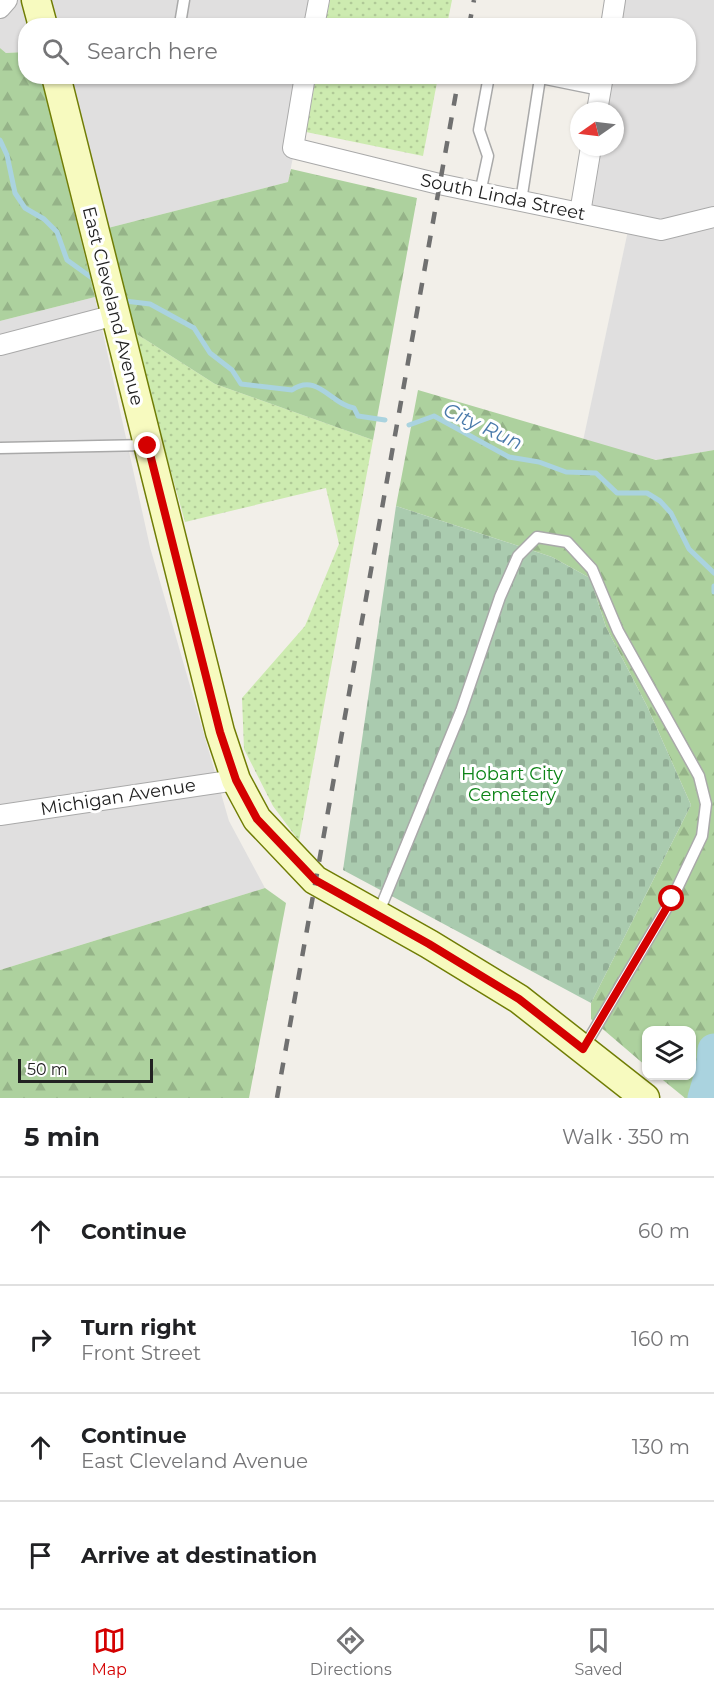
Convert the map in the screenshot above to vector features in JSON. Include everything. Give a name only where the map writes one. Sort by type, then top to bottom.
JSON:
[{"type":"street","points":[[0,8],[7,0]]},
{"type":"street","points":[[36,0],[41,18]]},
{"type":"street","points":[[316,18],[319,0]]},
{"type":"street","points":[[612,18],[615,0]]},
{"type":"street","name":"East Cleveland Avenue","points":[[58,84],[220,732],[236,780],[257,819],[315,880],[519,999],[641,1094]]},
{"type":"street","name":"South Linda Street","points":[[304,84],[293,148],[480,193],[661,230],[714,217]]},
{"type":"street","points":[[599,102],[602,84]]},
{"type":"street","points":[[580,213],[590,156]]},
{"type":"street","points":[[0,345],[115,315]]},
{"type":"street","name":"Michigan Avenue","points":[[0,815],[236,780]]},
{"type":"lane","points":[[181,18],[184,0]]},
{"type":"lane","points":[[480,193],[488,156],[479,130],[488,84]]},
{"type":"lane","points":[[521,201],[535,84]]},
{"type":"lane","points":[[0,448],[148,446]]},
{"type":"lane","points":[[378,915],[461,711],[500,597],[518,556],[537,537],[567,542],[592,569],[618,631],[699,777],[706,804],[702,836],[672,899],[583,1049]]},
{"type":"shaded area","points":[[0,0],[325,0],[321,18],[18,18],[18,52],[6,53],[0,48]]},
{"type":"shaded area","points":[[618,0],[714,0],[714,213],[662,226],[583,211],[592,156],[624,156],[624,102],[601,102],[604,84],[696,84],[696,18],[615,18]]},
{"type":"shaded area","points":[[66,84],[308,84],[288,182],[104,229]]},
{"type":"shaded area","points":[[714,220],[714,450],[657,460],[583,441],[629,226]]},
{"type":"shaded area","points":[[95,297],[150,547],[229,821],[265,888],[0,970],[0,321]]},
{"type":"green space","points":[[330,0],[452,0],[448,18],[326,18]]},
{"type":"green space","points":[[0,48],[6,53],[18,52],[18,84],[43,84],[95,297],[0,321]]},
{"type":"green space","points":[[315,84],[437,84],[423,156],[306,132]]},
{"type":"green space","points":[[291,169],[417,198],[373,440],[215,384],[132,331],[104,229],[288,182]]},
{"type":"green space","points":[[132,331],[215,384],[373,440],[299,841],[273,806],[244,749],[242,698],[305,626],[339,544],[326,488],[185,522]]},
{"type":"green space","points":[[418,390],[656,460],[714,450],[714,1098],[685,1098],[663,1080],[696,1080],[696,1026],[642,1026],[642,1063],[591,1019],[591,1003],[691,805],[647,706],[606,627],[590,578],[552,557],[396,506]]},
{"type":"green space","name":"Hobart City Cemetery","points":[[396,506],[552,557],[590,578],[606,627],[647,706],[691,805],[591,1003],[343,870]]},
{"type":"green space","points":[[265,888],[286,903],[249,1098],[0,1098],[0,970]]},
{"type":"waterway","name":"City Run","points":[[0,140],[7,155],[15,193],[25,208],[44,219],[57,232],[67,260],[92,278]]},
{"type":"waterway","name":"City Run","points":[[125,301],[150,304],[194,328],[210,353],[232,370],[241,384],[292,390],[301,385],[309,385],[317,387],[346,406],[354,408],[358,416],[385,420]]},
{"type":"waterway","name":"City Run","points":[[409,425],[434,416],[509,457],[539,462],[566,472],[596,473],[617,493],[647,493],[660,501],[671,513],[689,549],[714,573]]},
{"type":"waterway","name":"City Run","points":[[714,586],[714,592]]},
{"type":"waterway","points":[[704,1098],[712,1071],[714,1050]]},
{"type":"railway","points":[[471,18],[474,0]]},
{"type":"railway","points":[[277,1098],[458,84]]},
{"type":"route","points":[[148,446],[220,732],[236,780],[257,819],[315,880],[429,944],[519,999],[583,1049],[672,899]]}]
